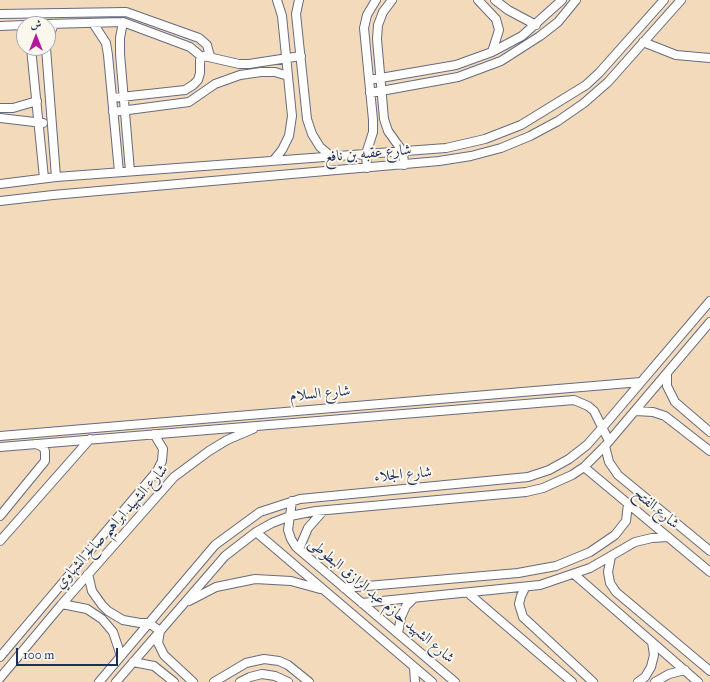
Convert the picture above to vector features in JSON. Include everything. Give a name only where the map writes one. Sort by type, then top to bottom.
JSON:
[{"type":"street","points":[[273,161],[282,150],[292,126],[287,57],[282,16],[277,0]]},
{"type":"street","points":[[299,0],[296,14],[307,119],[312,134],[320,147],[332,157]]},
{"type":"street","points":[[366,168],[366,154],[372,132],[373,120],[364,28],[367,15],[376,0]]},
{"type":"street","points":[[392,0],[383,12],[378,25],[376,39],[384,119],[388,131],[403,152],[404,164]]},
{"type":"street","points":[[478,0],[496,19],[499,30],[492,52]]},
{"type":"street","points":[[495,0],[508,10],[536,25]]},
{"type":"street","points":[[369,80],[456,65],[492,52],[507,45],[536,25],[562,0]]},
{"type":"street","points":[[370,93],[458,77],[501,61],[540,36],[558,22],[576,0]]},
{"type":"street","name":"شارع عقبه بن نافع","points":[[0,184],[44,178],[130,171],[403,152],[446,148],[485,140],[521,125],[571,96],[600,73],[664,0]]},
{"type":"street","name":"شارع عقبه بن نافع","points":[[0,201],[53,194],[404,164],[470,156],[501,148],[530,136],[558,121],[584,103],[608,82],[681,0]]},
{"type":"street","points":[[0,14],[126,12],[199,38],[207,45],[206,57],[198,80],[193,85],[178,92],[112,98]]},
{"type":"street","points":[[56,24],[123,22],[190,47],[206,57],[229,62],[249,64],[301,56]]},
{"type":"street","points":[[123,22],[120,38],[120,54],[130,171]]},
{"type":"street","points":[[93,23],[106,43],[119,172]]},
{"type":"street","points":[[0,26],[16,27]]},
{"type":"street","points":[[643,42],[676,55],[710,58]]},
{"type":"street","points":[[32,56],[44,178]]},
{"type":"street","points":[[47,56],[56,177]]},
{"type":"street","points":[[113,112],[180,105],[197,98],[206,89],[227,78],[240,75],[275,72],[288,76]]},
{"type":"street","points":[[198,80],[206,89]]},
{"type":"street","points":[[0,108],[13,108],[37,101]]},
{"type":"street","points":[[0,118],[39,123],[51,122]]},
{"type":"street","name":"شارع الجلاء","points":[[99,682],[215,545],[232,531],[260,512],[292,501],[528,477],[549,470],[569,459],[587,444],[602,428],[710,301]]},
{"type":"street","name":"شارع الجلاء","points":[[116,682],[225,556],[242,541],[256,532],[290,516],[323,511],[526,492],[558,482],[584,466],[607,444],[710,322]]},
{"type":"street","points":[[666,374],[667,386],[672,398],[680,407],[706,425],[710,432]]},
{"type":"street","name":"شارع السلام","points":[[0,436],[267,412],[641,382]]},
{"type":"street","name":"شارع السلام","points":[[0,447],[574,400],[588,406],[594,411],[602,428],[607,444]]},
{"type":"street","points":[[635,411],[653,412],[670,418],[710,451]]},
{"type":"street","points":[[267,412],[268,425]]},
{"type":"street","name":"شارع الشهيد ابراهيم صالح الشهاوي","points":[[0,678],[88,574],[160,493],[191,463],[227,440],[247,431],[268,425]]},
{"type":"street","name":"شارع الشهيد ابراهيم صالح الشهاوي","points":[[0,657],[157,471],[162,461],[163,449],[154,434]]},
{"type":"street","points":[[0,541],[90,439]]},
{"type":"street","points":[[0,516],[43,465],[46,456],[45,451],[43,447],[36,444]]},
{"type":"street","name":"شارع الفتح","points":[[607,444],[609,462],[618,475],[710,551]]},
{"type":"street","name":"شارع الفتح","points":[[584,466],[710,572]]},
{"type":"street","name":"شارع الشهيد حازم عبد الرازق البطوطى","points":[[292,501],[288,525],[289,535],[299,550],[455,682]]},
{"type":"street","points":[[344,588],[518,573],[556,566],[590,552],[615,535],[626,521],[628,504]]},
{"type":"street","points":[[299,550],[308,528],[323,511]]},
{"type":"street","points":[[232,531],[242,541]]},
{"type":"street","name":"شارع الشهيد حازم عبد الرازق البطوطى","points":[[256,532],[432,682]]},
{"type":"street","points":[[362,603],[525,588],[575,575],[635,542],[652,538],[668,537]]},
{"type":"street","points":[[611,556],[608,572],[610,583],[616,592],[710,671]]},
{"type":"street","points":[[88,574],[96,598],[108,611],[127,621],[149,623],[160,631],[158,643],[164,655],[193,682]]},
{"type":"street","points":[[575,575],[698,682]]},
{"type":"street","points":[[180,607],[216,587],[255,579],[291,581],[325,591]]},
{"type":"street","points":[[525,588],[519,604],[523,616],[593,682]]},
{"type":"street","points":[[468,594],[572,682]]},
{"type":"street","points":[[398,634],[401,616],[406,606],[414,598]]},
{"type":"street","points":[[62,604],[79,606],[102,619],[117,639],[121,656]]},
{"type":"street","points":[[644,680],[653,661],[652,642]]},
{"type":"street","points":[[214,682],[252,661],[274,660],[288,665],[310,682]]},
{"type":"street","points":[[133,662],[154,666],[174,682]]},
{"type":"street","points":[[414,667],[415,682]]},
{"type":"street","points":[[234,670],[241,681],[255,675],[268,674],[288,682]]},
{"type":"street","points":[[655,682],[669,674],[685,670]]}]
